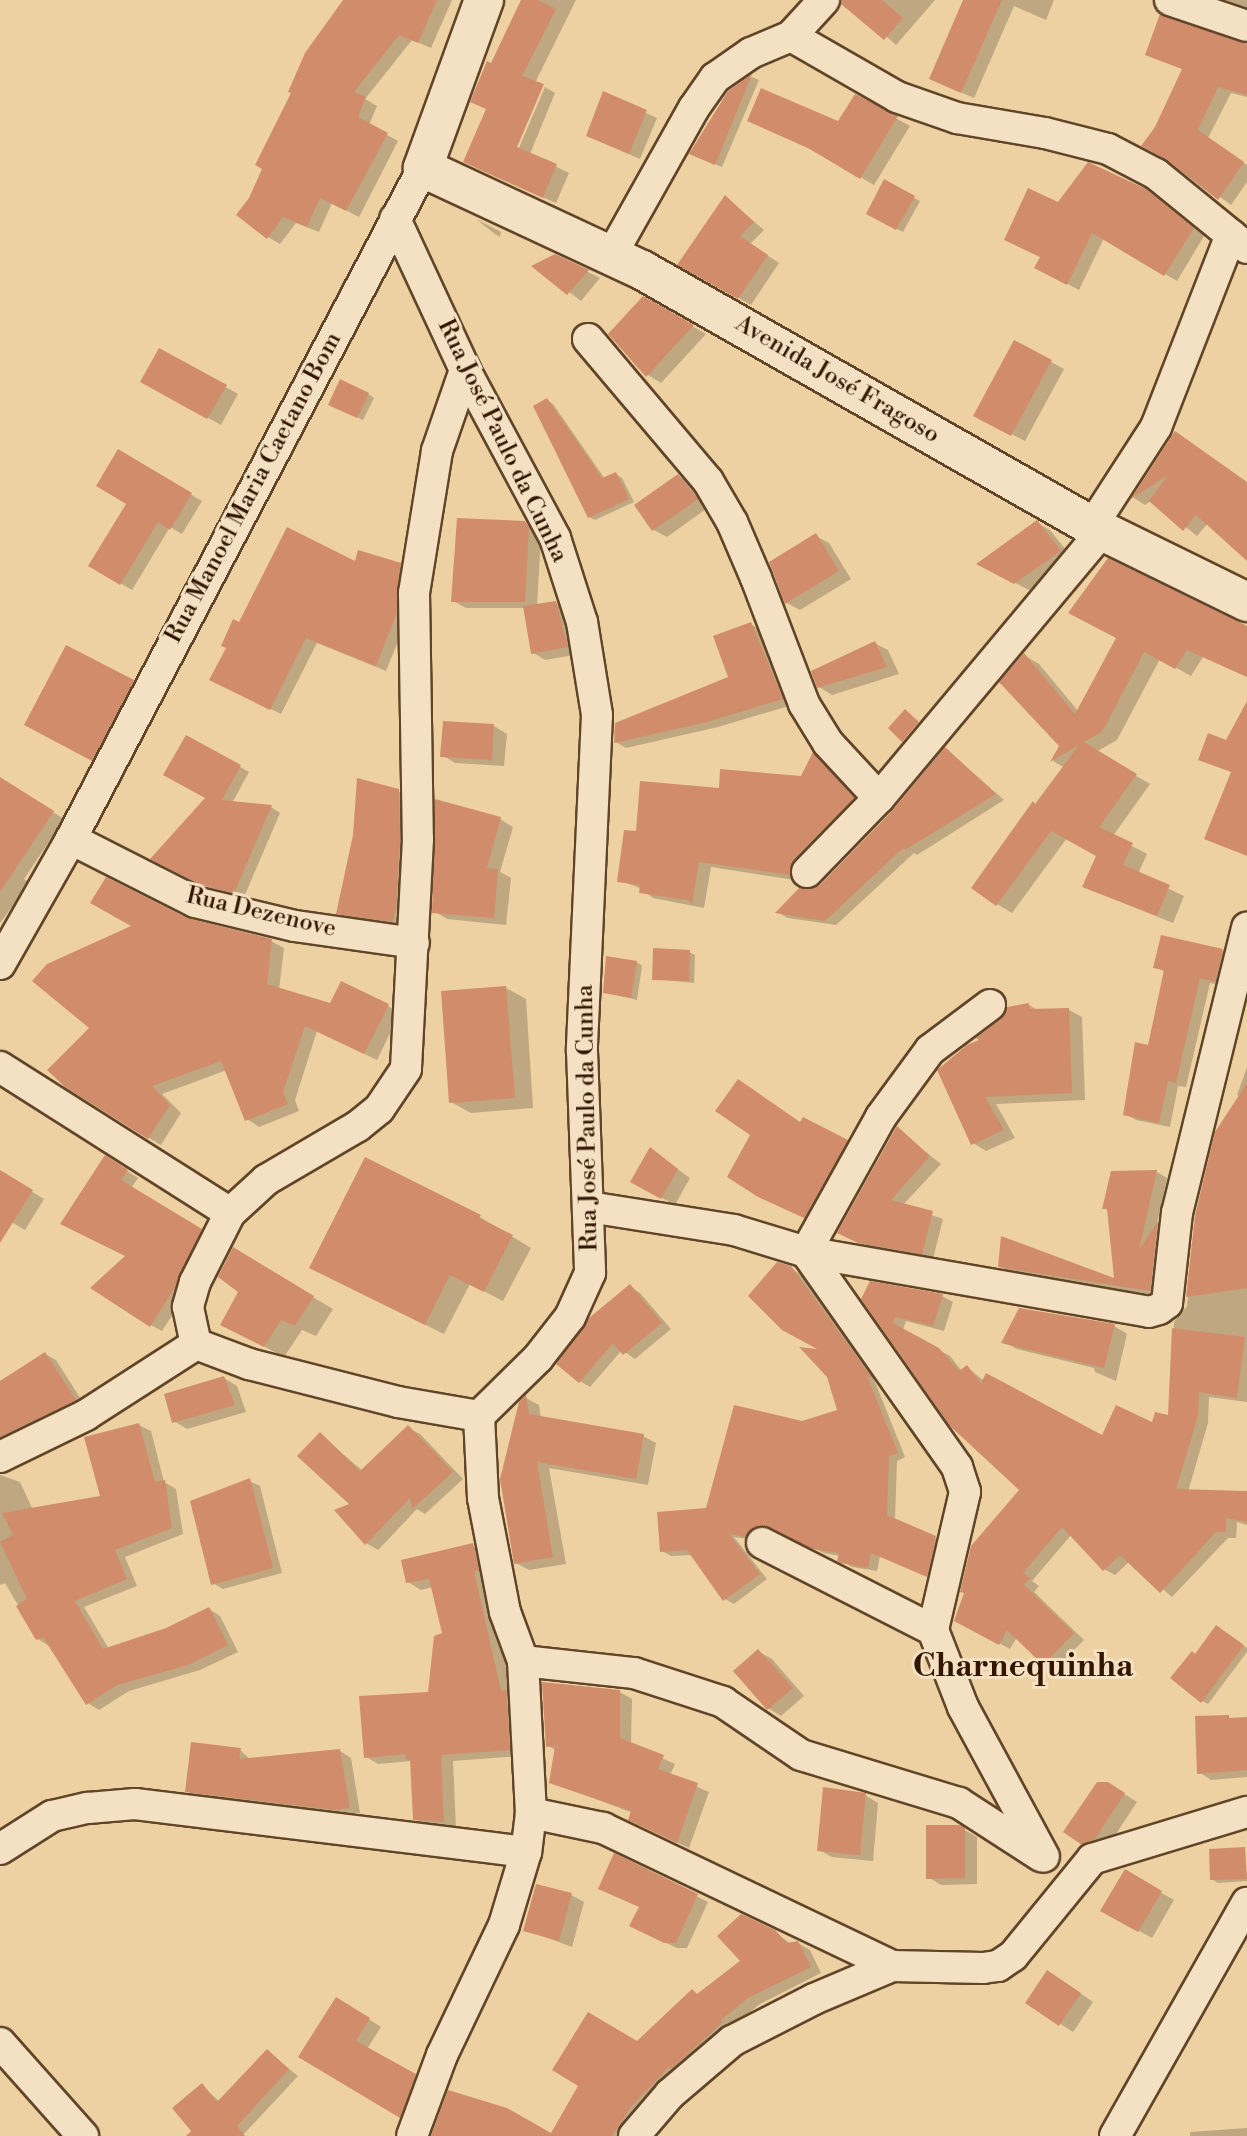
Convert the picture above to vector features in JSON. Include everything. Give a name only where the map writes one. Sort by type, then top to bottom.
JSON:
[{"type":"street","name":"Rua Manoel Maria Caetano Bom","points":[[0,964],[71,839],[423,168],[484,0]]},
{"type":"street","points":[[612,254],[694,108],[715,78],[751,53],[791,36],[824,0]]},
{"type":"street","points":[[1170,0],[1247,26]]},
{"type":"street","points":[[791,36],[897,97],[957,118],[1045,133],[1108,149],[1156,174],[1239,242],[1156,427],[1097,529],[879,798],[807,872]]},
{"type":"street","name":"Avenida José Fragoso","points":[[423,168],[612,254],[1097,529],[1247,602]]},
{"type":"street","name":"Rua José Paulo da Cunha","points":[[395,219],[465,370],[555,538],[582,622],[597,715],[582,1051],[590,1273],[570,1317],[538,1358],[479,1416]]},
{"type":"street","points":[[588,339],[708,481],[750,564],[804,704],[828,743],[879,798]]},
{"type":"street","points":[[196,1344],[188,1307],[195,1282],[230,1213],[266,1180],[358,1126],[390,1097],[406,1069],[418,839],[414,593],[437,451],[465,370]]},
{"type":"street","name":"Rua Dezenove","points":[[71,839],[195,902],[295,926],[414,943]]},
{"type":"street","points":[[589,1207],[734,1230],[806,1252],[1149,1312],[1159,1309],[1167,1303],[1177,1213],[1247,927]]},
{"type":"street","points":[[806,1252],[881,1117],[930,1050],[990,1005]]},
{"type":"street","points":[[0,1067],[230,1213]]},
{"type":"street","points":[[806,1252],[957,1467],[965,1492],[933,1630],[963,1707],[1044,1857]]},
{"type":"street","points":[[196,1344],[249,1364],[333,1386],[479,1416],[483,1498],[505,1612],[523,1661],[531,1813],[526,1852],[504,1925],[442,2055],[412,2136]]},
{"type":"street","points":[[0,1457],[86,1415],[196,1344]]},
{"type":"street","points":[[762,1543],[933,1630]]},
{"type":"street","points":[[523,1661],[634,1673],[723,1702],[801,1755],[959,1803],[1044,1857],[1092,1859],[1247,1812]]},
{"type":"street","points":[[0,1849],[52,1816],[88,1808],[135,1804],[526,1852]]},
{"type":"street","points":[[531,1813],[603,1828],[892,1966]]},
{"type":"street","points":[[634,2136],[670,2094],[732,2041],[814,1999],[892,1966],[998,1966],[1013,1956],[1092,1859]]},
{"type":"street","points":[[1115,2136],[1238,1937],[1247,1903]]},
{"type":"street","points":[[0,2043],[83,2136]]},
{"type":"building","points":[[343,0],[437,0],[418,43],[399,35],[354,92],[366,97],[358,117],[388,133],[346,211],[320,198],[307,227],[283,217],[267,239],[236,215],[249,198],[262,169],[255,165],[291,93],[288,92],[305,53]]},
{"type":"building","points":[[521,0],[538,0],[556,9],[522,76],[544,84],[517,147],[557,164],[543,198],[463,162],[486,109],[470,102],[487,61],[491,63]]},
{"type":"building","points":[[842,0],[882,0],[903,18],[884,40],[841,4]]},
{"type":"building","points":[[963,0],[1002,0],[961,93],[929,79]]},
{"type":"building","points":[[1160,14],[1247,44],[1247,95],[1218,87],[1198,130],[1244,162],[1218,200],[1167,160],[1141,146],[1155,127],[1182,69],[1145,55]]},
{"type":"building","points":[[752,74],[715,165],[689,154],[728,91]]},
{"type":"building","points":[[761,88],[838,121],[855,94],[898,116],[860,179],[808,148],[747,121]]},
{"type":"building","points":[[603,91],[647,110],[629,154],[586,136]]},
{"type":"building","points":[[1088,162],[1146,189],[1194,228],[1164,276],[1092,233],[1067,285],[1034,268],[1040,257],[1004,240],[1028,188],[1058,202]]},
{"type":"building","points":[[884,179],[915,196],[896,230],[866,214]]},
{"type":"building","points":[[725,195],[754,222],[740,236],[768,255],[738,299],[677,265]]},
{"type":"building","points":[[555,254],[589,270],[567,295],[531,266]]},
{"type":"building","points":[[643,296],[694,325],[646,377],[608,334]]},
{"type":"building","points":[[1014,340],[1052,360],[1011,436],[973,416]]},
{"type":"building","points":[[159,348],[227,385],[207,419],[140,382]]},
{"type":"building","points":[[340,379],[369,393],[357,418],[328,405]]},
{"type":"building","points":[[547,398],[602,478],[616,472],[629,499],[588,518],[533,406]]},
{"type":"building","points":[[1175,431],[1247,482],[1247,561],[1196,515],[1183,531],[1149,501],[1168,475],[1131,499]]},
{"type":"building","points":[[118,449],[192,493],[170,530],[158,522],[120,585],[88,566],[126,504],[96,486]]},
{"type":"building","points":[[678,474],[698,499],[652,531],[634,505]]},
{"type":"building","points":[[457,518],[525,521],[529,527],[525,602],[451,602]]},
{"type":"building","points":[[1037,520],[1061,551],[1014,584],[976,564]]},
{"type":"building","points":[[287,527],[355,561],[358,550],[401,563],[396,615],[376,666],[306,638],[270,710],[209,680],[226,648],[221,646],[233,619],[239,622]]},
{"type":"building","points":[[816,533],[839,571],[785,604],[769,562]]},
{"type":"building","points":[[1108,558],[1247,626],[1247,677],[1187,650],[1175,669],[1144,652],[1102,732],[1084,742],[1137,774],[1099,827],[1133,843],[1123,865],[1170,885],[1157,916],[1082,887],[1096,856],[1051,831],[996,906],[971,888],[1033,801],[1035,804],[1079,745],[1050,762],[1059,746],[999,682],[1024,653],[1075,714],[1116,638],[1068,613]]},
{"type":"building","points":[[556,601],[568,647],[531,654],[523,606]]},
{"type":"building","points":[[751,622],[783,699],[707,722],[614,743],[615,723],[728,677],[713,636]]},
{"type":"building","points":[[875,641],[887,667],[817,688],[811,671]]},
{"type":"building","points":[[66,645],[134,680],[92,761],[24,725]]},
{"type":"building","points":[[1247,701],[1247,856],[1204,839],[1231,772],[1198,760],[1208,733],[1226,740]]},
{"type":"building","points":[[905,709],[919,722],[902,742],[888,728]]},
{"type":"building","points":[[443,721],[494,724],[492,760],[440,757]]},
{"type":"building","points":[[186,735],[241,765],[222,800],[272,805],[234,893],[201,885],[150,859],[205,798],[163,775]]},
{"type":"building","points":[[945,747],[996,794],[905,850],[903,848],[825,921],[775,913],[799,888],[811,889],[820,885],[892,811]]},
{"type":"building","points":[[813,752],[854,798],[794,859],[790,875],[699,862],[692,904],[688,900],[639,893],[640,885],[617,882],[624,830],[636,831],[640,781],[719,788],[720,769],[801,776]]},
{"type":"building","points":[[0,777],[54,811],[0,892]]},
{"type":"building","points":[[357,778],[399,789],[400,839],[396,909],[392,922],[336,914],[353,835]]},
{"type":"building","points":[[435,799],[501,817],[487,868],[498,869],[494,918],[432,913]]},
{"type":"building","points":[[106,877],[187,918],[272,939],[267,984],[330,1003],[341,981],[389,1004],[364,1054],[305,1026],[283,1092],[288,1104],[245,1121],[221,1061],[152,1086],[170,1105],[148,1139],[65,1087],[47,1070],[89,1028],[32,981],[47,964],[131,926],[90,903]]},
{"type":"building","points":[[1161,935],[1223,949],[1215,982],[1200,978],[1176,1083],[1168,1081],[1159,1123],[1123,1115],[1135,1042],[1148,1045],[1164,970],[1153,968]]},
{"type":"building","points":[[653,948],[690,950],[689,981],[652,980]]},
{"type":"building","points":[[606,956],[637,961],[631,998],[603,993]]},
{"type":"building","points":[[506,986],[515,1098],[449,1103],[441,991]]},
{"type":"building","points":[[1029,1003],[1030,1009],[1069,1008],[1072,1093],[985,1097],[1004,1130],[971,1145],[937,1070],[967,1045],[979,1040],[976,1038],[1001,1019],[1007,1007]]},
{"type":"building","points":[[738,1079],[800,1122],[803,1117],[848,1140],[804,1218],[758,1197],[727,1177],[750,1135],[715,1111]]},
{"type":"building","points":[[1247,1083],[1247,1288],[1186,1297],[1195,1216],[1215,1132]]},
{"type":"building","points":[[897,1126],[930,1156],[891,1200],[933,1211],[922,1254],[858,1243],[837,1233]]},
{"type":"building","points":[[650,1147],[678,1169],[661,1199],[630,1182]]},
{"type":"building","points":[[105,1155],[128,1170],[121,1180],[202,1229],[175,1287],[150,1327],[90,1288],[125,1256],[60,1224]]},
{"type":"building","points":[[365,1157],[481,1215],[479,1218],[513,1235],[484,1292],[450,1275],[425,1325],[309,1268]]},
{"type":"building","points":[[0,1170],[33,1190],[0,1243]]},
{"type":"building","points":[[1157,1170],[1139,1250],[1158,1221],[1150,1291],[998,1267],[1001,1236],[1114,1278],[1107,1209],[1102,1209],[1111,1171]]},
{"type":"building","points":[[233,1247],[314,1296],[295,1326],[281,1320],[264,1347],[220,1325],[238,1292],[218,1277]]},
{"type":"building","points":[[777,1262],[791,1266],[873,1379],[867,1376],[898,1453],[889,1456],[887,1515],[936,1536],[927,1577],[871,1553],[868,1568],[841,1563],[837,1561],[839,1553],[813,1549],[760,1525],[745,1537],[729,1534],[760,1574],[723,1601],[687,1550],[660,1552],[657,1512],[706,1508],[734,1405],[802,1421],[837,1410],[827,1377],[799,1347],[817,1349],[782,1330],[748,1296]]},
{"type":"building","points":[[870,1281],[943,1294],[933,1326],[895,1317],[893,1323],[939,1348],[959,1371],[967,1365],[981,1383],[986,1373],[1102,1435],[1116,1405],[1152,1422],[1155,1412],[1168,1415],[1172,1328],[1245,1337],[1237,1398],[1199,1392],[1198,1416],[1176,1489],[1247,1491],[1247,1522],[1226,1518],[1226,1532],[1216,1532],[1160,1593],[1120,1555],[1103,1571],[1062,1527],[1023,1573],[1030,1578],[1024,1585],[1074,1633],[1043,1665],[1007,1630],[999,1645],[954,1621],[964,1593],[960,1592],[971,1546],[1019,1490],[950,1426],[861,1299]]},
{"type":"building","points":[[630,1284],[662,1323],[623,1355],[613,1343],[579,1383],[556,1364],[589,1318]]},
{"type":"building","points":[[1019,1308],[1115,1324],[1104,1368],[1001,1343]]},
{"type":"building","points":[[45,1352],[76,1400],[0,1437],[0,1381]]},
{"type":"building","points":[[224,1376],[235,1405],[172,1423],[164,1394]]},
{"type":"building","points":[[526,1395],[529,1414],[644,1434],[636,1479],[537,1462],[553,1557],[514,1564],[500,1479],[519,1402]]},
{"type":"building","points":[[139,1423],[155,1482],[165,1480],[172,1528],[115,1550],[127,1579],[75,1601],[103,1649],[166,1628],[209,1607],[228,1645],[188,1665],[117,1685],[86,1705],[43,1637],[36,1640],[16,1606],[27,1599],[0,1542],[13,1535],[2,1513],[100,1496],[84,1437]]},
{"type":"building","points":[[408,1425],[453,1472],[412,1509],[410,1498],[365,1545],[334,1510],[349,1504],[297,1456],[320,1432],[360,1471]]},
{"type":"building","points":[[250,1478],[273,1568],[211,1585],[190,1501]]},
{"type":"building","points":[[473,1543],[479,1570],[474,1571],[501,1691],[506,1690],[510,1750],[441,1755],[444,1822],[413,1820],[410,1760],[405,1759],[406,1754],[364,1758],[359,1696],[428,1692],[434,1636],[442,1633],[429,1579],[406,1583],[401,1560]]},
{"type":"building","points":[[1216,1625],[1244,1645],[1201,1703],[1170,1678],[1192,1651],[1195,1654]]},
{"type":"building","points":[[758,1649],[793,1688],[767,1710],[733,1671]]},
{"type":"building","points":[[542,1682],[620,1690],[620,1738],[664,1755],[658,1769],[698,1783],[677,1843],[628,1820],[631,1811],[549,1783],[555,1746],[546,1747]]},
{"type":"building","points":[[1229,1715],[1229,1718],[1247,1717],[1247,1770],[1197,1774],[1195,1716]]},
{"type":"building","points":[[191,1742],[241,1748],[239,1759],[340,1749],[350,1808],[335,1810],[185,1792]]},
{"type":"building","points":[[1097,1782],[1108,1782],[1125,1793],[1095,1839],[1082,1845],[1063,1832]]},
{"type":"building","points":[[823,1787],[866,1793],[860,1855],[817,1851]]},
{"type":"building","points":[[926,1825],[960,1825],[965,1828],[965,1878],[926,1879]]},
{"type":"building","points":[[1245,1847],[1247,1879],[1210,1880],[1209,1849]]},
{"type":"building","points":[[614,1853],[698,1894],[676,1943],[664,1943],[629,1926],[639,1907],[598,1889]]},
{"type":"building","points":[[1125,1869],[1162,1891],[1138,1932],[1100,1911]]},
{"type":"building","points":[[536,1884],[572,1893],[559,1941],[523,1931]]},
{"type":"building","points":[[741,1914],[775,1930],[787,1943],[798,1941],[811,1967],[748,1998],[721,2020],[723,2022],[671,2069],[669,2067],[630,2108],[612,2136],[431,2136],[448,2090],[507,2108],[551,2133],[578,2086],[552,2070],[588,2012],[637,2041],[692,1989],[697,1994],[740,1961],[717,1936]]},
{"type":"building","points":[[1047,1970],[1081,1993],[1059,2026],[1025,2003]]},
{"type":"building","points":[[336,1997],[370,2018],[356,2041],[416,2074],[400,2118],[298,2057]]},
{"type":"building","points":[[267,2049],[289,2069],[237,2126],[245,2136],[186,2136],[191,2131],[172,2108],[202,2083],[217,2102]]},
{"type":"district","name":"Charnequinha","points":[[1023,1666]]}]
